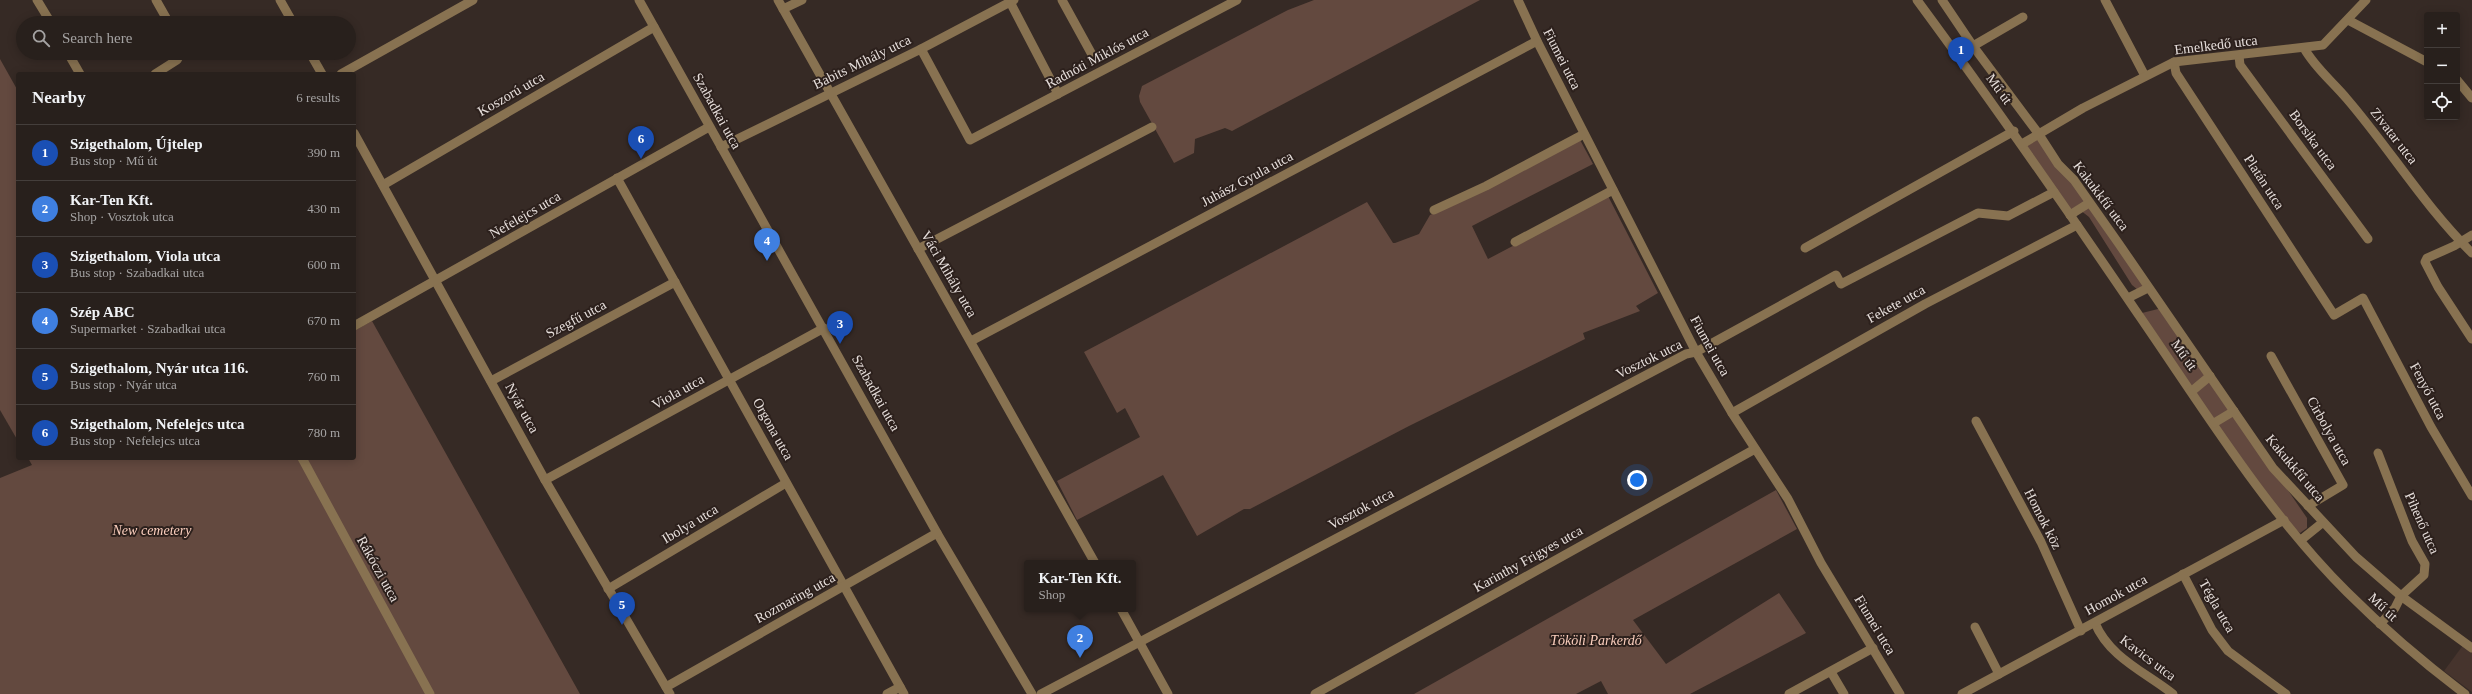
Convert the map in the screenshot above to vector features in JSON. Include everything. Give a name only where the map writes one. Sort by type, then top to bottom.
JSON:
[{"type":"street","points":[[38,0],[47,16]]},
{"type":"street","points":[[156,0],[165,16]]},
{"type":"street","points":[[280,0],[289,16]]},
{"type":"street","points":[[345,72],[473,0]]},
{"type":"street","name":"Szabadkai utca","points":[[639,0],[709,127],[824,328],[937,533],[1032,694]]},
{"type":"street","name":"Váci Mihály utca","points":[[778,0],[1093,560]]},
{"type":"street","points":[[783,9],[802,0]]},
{"type":"street","points":[[1062,0],[1095,60]]},
{"type":"street","name":"Radnóti Miklós utca","points":[[921,49],[970,140],[1237,0]]},
{"type":"street","name":"Fiumei utca","points":[[1518,0],[1536,41],[1696,352],[1732,414],[1788,499],[1821,563],[1900,694]]},
{"type":"street","name":"Mű út","points":[[1917,0],[2014,131],[2054,192],[2214,423],[2284,520],[2346,591],[2380,624],[2465,694]]},
{"type":"street","name":"Kakukkfű utca","points":[[1942,0],[1973,46],[2038,133],[2058,164],[2074,180],[2273,468],[2322,523],[2356,557],[2401,596],[2472,648]]},
{"type":"street","points":[[2105,0],[2145,76]]},
{"type":"street","name":"Emelkedő utca","points":[[2022,144],[2038,133],[2174,62],[2239,56],[2323,45],[2366,0]]},
{"type":"street","points":[[1012,1],[1058,94]]},
{"type":"street","name":"Babits Mihály utca","points":[[721,147],[921,49],[1012,1]]},
{"type":"street","points":[[1973,46],[2023,17]]},
{"type":"street","points":[[2348,20],[2424,60]]},
{"type":"street","name":"Koszorú utca","points":[[382,185],[654,28]]},
{"type":"street","name":"Juhász Gyula utca","points":[[971,341],[1536,41]]},
{"type":"street","name":"Zivatar utca","points":[[2304,48],[2312,62],[2347,99],[2461,242],[2472,253]]},
{"type":"street","name":"Borsika utca","points":[[2239,56],[2240,65],[2368,239]]},
{"type":"street","points":[[72,60],[79,72]]},
{"type":"street","points":[[168,71],[177,60]]},
{"type":"street","points":[[314,60],[321,72]]},
{"type":"street","name":"Platán utca","points":[[2174,62],[2176,74],[2334,315],[2363,298]]},
{"type":"street","points":[[2460,84],[2472,98]]},
{"type":"street","name":"Nefelejcs utca","points":[[356,325],[436,282],[709,127]]},
{"type":"street","points":[[918,249],[1152,127]]},
{"type":"street","points":[[1805,248],[2014,131]]},
{"type":"street","points":[[1434,210],[1486,186],[1584,134]]},
{"type":"street","name":"Nyár utca","points":[[356,137],[545,480],[668,691]]},
{"type":"street","name":"Orgona utca","points":[[617,178],[902,690]]},
{"type":"street","points":[[1514,242],[1613,190]]},
{"type":"street","name":"Vosztok utca","points":[[1041,694],[1138,641],[1686,354],[1696,352],[1836,275],[1841,284],[1978,213],[2008,216],[2054,192]]},
{"type":"street","points":[[2070,215],[2089,203]]},
{"type":"street","name":"Fekete utca","points":[[1732,414],[1925,304],[2077,224]]},
{"type":"street","points":[[2472,234],[2461,242],[2427,258],[2425,266],[2472,339]]},
{"type":"street","name":"Szegfű utca","points":[[491,381],[675,282]]},
{"type":"street","points":[[2128,298],[2148,288]]},
{"type":"street","name":"Fenyő utca","points":[[2363,298],[2431,427],[2472,496]]},
{"type":"street","name":"Viola utca","points":[[545,480],[824,328]]},
{"type":"street","name":"Cirbolya utca","points":[[2271,356],[2343,485],[2308,506]]},
{"type":"street","points":[[2192,391],[2210,376]]},
{"type":"street","points":[[2214,423],[2234,411]]},
{"type":"street","name":"Homok köz","points":[[1976,421],[2041,542],[2081,631]]},
{"type":"street","name":"Karinthy Frigyes utca","points":[[1316,694],[1755,449]]},
{"type":"street","name":"Pihenő utca","points":[[2378,453],[2412,541],[2425,564],[2424,575],[2401,596]]},
{"type":"street","name":"Rákóczi utca","points":[[303,460],[430,694]]},
{"type":"street","name":"Ibolya utca","points":[[608,589],[786,483]]},
{"type":"street","name":"Homok utca","points":[[1962,694],[2284,520]]},
{"type":"street","name":"Kakukkfű utca","points":[[2301,540],[2322,523]]},
{"type":"street","name":"Rozmaring utca","points":[[668,691],[937,533]]},
{"type":"street","name":"Tégla utca","points":[[2183,574],[2212,630],[2228,651],[2286,694]]},
{"type":"street","points":[[2380,624],[2395,608],[2401,596]]},
{"type":"street","points":[[2395,608],[2409,602]]},
{"type":"street","points":[[1123,612],[1168,694]]},
{"type":"street","name":"Kavics utca","points":[[2095,623],[2104,640],[2114,652],[2172,694]]},
{"type":"street","points":[[1975,627],[1999,674]]},
{"type":"street","points":[[1789,694],[1832,672],[1873,648]]},
{"type":"street","points":[[1832,672],[1844,694]]},
{"type":"street","points":[[887,694],[902,690]]},
{"type":"shaded area","points":[[2464,644],[2472,650],[2472,692],[2444,671]]},
{"type":"green space","points":[[1314,0],[1480,0],[1232,131],[1225,128],[1195,139],[1194,153],[1174,163],[1140,102],[1139,96],[1142,86],[1288,10]]},
{"type":"green space","points":[[0,59],[16,87],[16,438],[0,410]]},
{"type":"green space","points":[[2038,133],[2146,285],[2138,290],[2132,285],[2089,217],[2080,210],[2068,212],[2022,144]]},
{"type":"green space","points":[[1579,138],[1593,164],[1472,226],[1488,259],[1608,196],[1658,293],[1636,306],[1640,311],[1583,333],[1585,339],[1409,426],[1250,509],[1244,509],[1197,536],[1163,475],[1077,520],[1057,481],[1140,437],[1125,408],[1117,413],[1084,352],[1367,202],[1393,243],[1395,243],[1419,234],[1430,215],[1499,182]]},
{"type":"green space","points":[[2162,308],[2307,518],[2307,528],[2300,533],[2284,520],[2138,314]]},
{"type":"green space","name":"New cemetery","points":[[372,321],[580,694],[0,694],[0,478],[32,465],[29,460],[356,460],[356,330]]},
{"type":"green space","name":"Tököli Parkerdő","points":[[1776,490],[1797,529],[1633,620],[1666,664],[1779,593],[1806,633],[1690,694],[1608,694],[1601,681],[1576,694],[1414,694]]},
{"type":"place","name":"Szigethalom, Újtelep","points":[[1961,70]]},
{"type":"place","name":"Szigethalom, Nefelejcs utca","points":[[641,159]]},
{"type":"place","name":"Szép ABC","points":[[767,261]]},
{"type":"place","name":"Szigethalom, Viola utca","points":[[840,344]]},
{"type":"place","name":"Szigethalom, Nyár utca 116.","points":[[622,625]]},
{"type":"place","name":"Kar-Ten Kft.","points":[[1080,658]]}]
